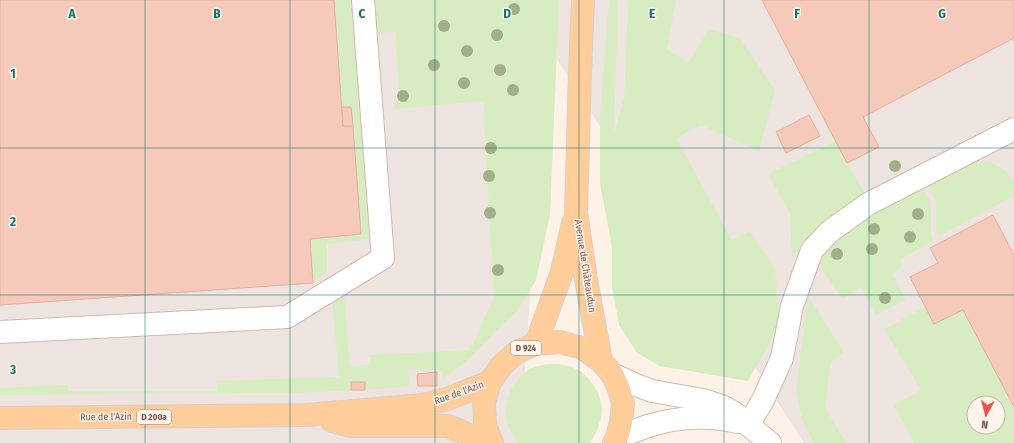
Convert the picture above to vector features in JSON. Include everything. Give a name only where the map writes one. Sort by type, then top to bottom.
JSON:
[{"type":"main road","name":"D 924","points":[[576,212],[583,0]]},
{"type":"main road","name":"Avenue de Châteaudun","points":[[536,344],[562,272],[576,212]]},
{"type":"main road","name":"Avenue de Châteaudun","points":[[576,212],[586,280],[606,368]]},
{"type":"main road","name":"D 924","points":[[492,443],[485,425],[484,403],[490,382],[502,365],[517,352],[536,344],[560,342],[582,348],[606,368],[619,389],[623,404],[621,422],[615,440]]},
{"type":"main road","name":"Rue de l'Azin","points":[[0,418],[307,415],[423,405],[447,399],[490,382]]},
{"type":"main road","name":"Rue de l'Azin","points":[[307,415],[350,426],[448,426],[488,443]]},
{"type":"street","points":[[0,332],[287,317],[383,258],[363,0]]},
{"type":"street","points":[[748,425],[763,400],[782,358],[792,306],[812,250],[829,232],[868,204],[1014,129]]},
{"type":"street","points":[[606,368],[636,385],[652,390],[703,400],[724,407],[733,412],[770,443]]},
{"type":"street","points":[[615,440],[652,425],[681,419],[712,418],[729,420],[748,425]]},
{"type":"shaded area","points":[[0,0],[1014,0],[1014,443],[804,443],[547,44],[520,443],[0,443]]},
{"type":"green space","points":[[334,0],[352,0],[370,239],[327,244],[327,271],[313,283],[310,239],[361,234],[351,107],[342,107]]},
{"type":"green space","points":[[374,0],[559,0],[550,215],[536,280],[518,310],[463,364],[443,378],[442,370],[408,370],[409,386],[365,390],[293,393],[0,395],[0,388],[68,385],[68,391],[217,391],[216,381],[339,377],[332,299],[344,296],[350,367],[370,364],[370,355],[470,350],[494,297],[483,101],[395,109],[395,101],[400,100],[395,32],[376,33]]},
{"type":"green space","points":[[609,0],[618,0],[614,133],[624,99],[628,0],[676,0],[667,49],[688,63],[709,29],[740,38],[775,90],[759,151],[701,125],[676,138],[732,240],[750,231],[775,268],[780,325],[748,381],[660,366],[637,353],[619,325],[612,287],[612,248],[600,183],[600,113]]},
{"type":"green space","points":[[836,141],[868,199],[792,256],[790,213],[768,174]]},
{"type":"green space","points":[[973,161],[990,162],[1006,171],[1014,183],[1014,196],[939,236],[936,231],[936,200],[928,185]]},
{"type":"green space","points":[[923,188],[931,202],[931,234],[933,241],[899,260],[903,266],[892,274],[906,300],[876,315],[861,287],[842,299],[821,267],[821,258],[827,244],[841,232]]},
{"type":"green space","points":[[808,296],[844,353],[831,362],[825,407],[846,443],[814,443],[802,420],[796,388]]},
{"type":"green space","points":[[925,307],[935,324],[963,310],[1014,407],[1014,443],[914,443],[894,405],[921,390],[884,329]]},
{"type":"green space","points":[[547,364],[567,365],[583,373],[594,386],[600,397],[602,409],[599,424],[596,433],[589,443],[518,443],[511,432],[508,424],[506,406],[511,390],[520,377],[526,372],[532,368]]},
{"type":"building","points":[[0,0],[334,0],[343,126],[353,126],[361,234],[310,239],[313,283],[0,305]]},
{"type":"building","points":[[762,0],[1014,0],[1014,38],[863,117],[879,147],[847,163]]},
{"type":"building","points":[[342,107],[351,107],[353,126],[343,126]]},
{"type":"building","points":[[809,115],[820,136],[786,153],[776,132]]},
{"type":"building","points":[[993,215],[1014,255],[1014,407],[963,310],[934,324],[910,277],[938,263],[930,248]]},
{"type":"building","points":[[437,372],[437,386],[418,386],[417,374]]},
{"type":"building","points":[[351,382],[365,382],[365,390],[351,390]]}]
